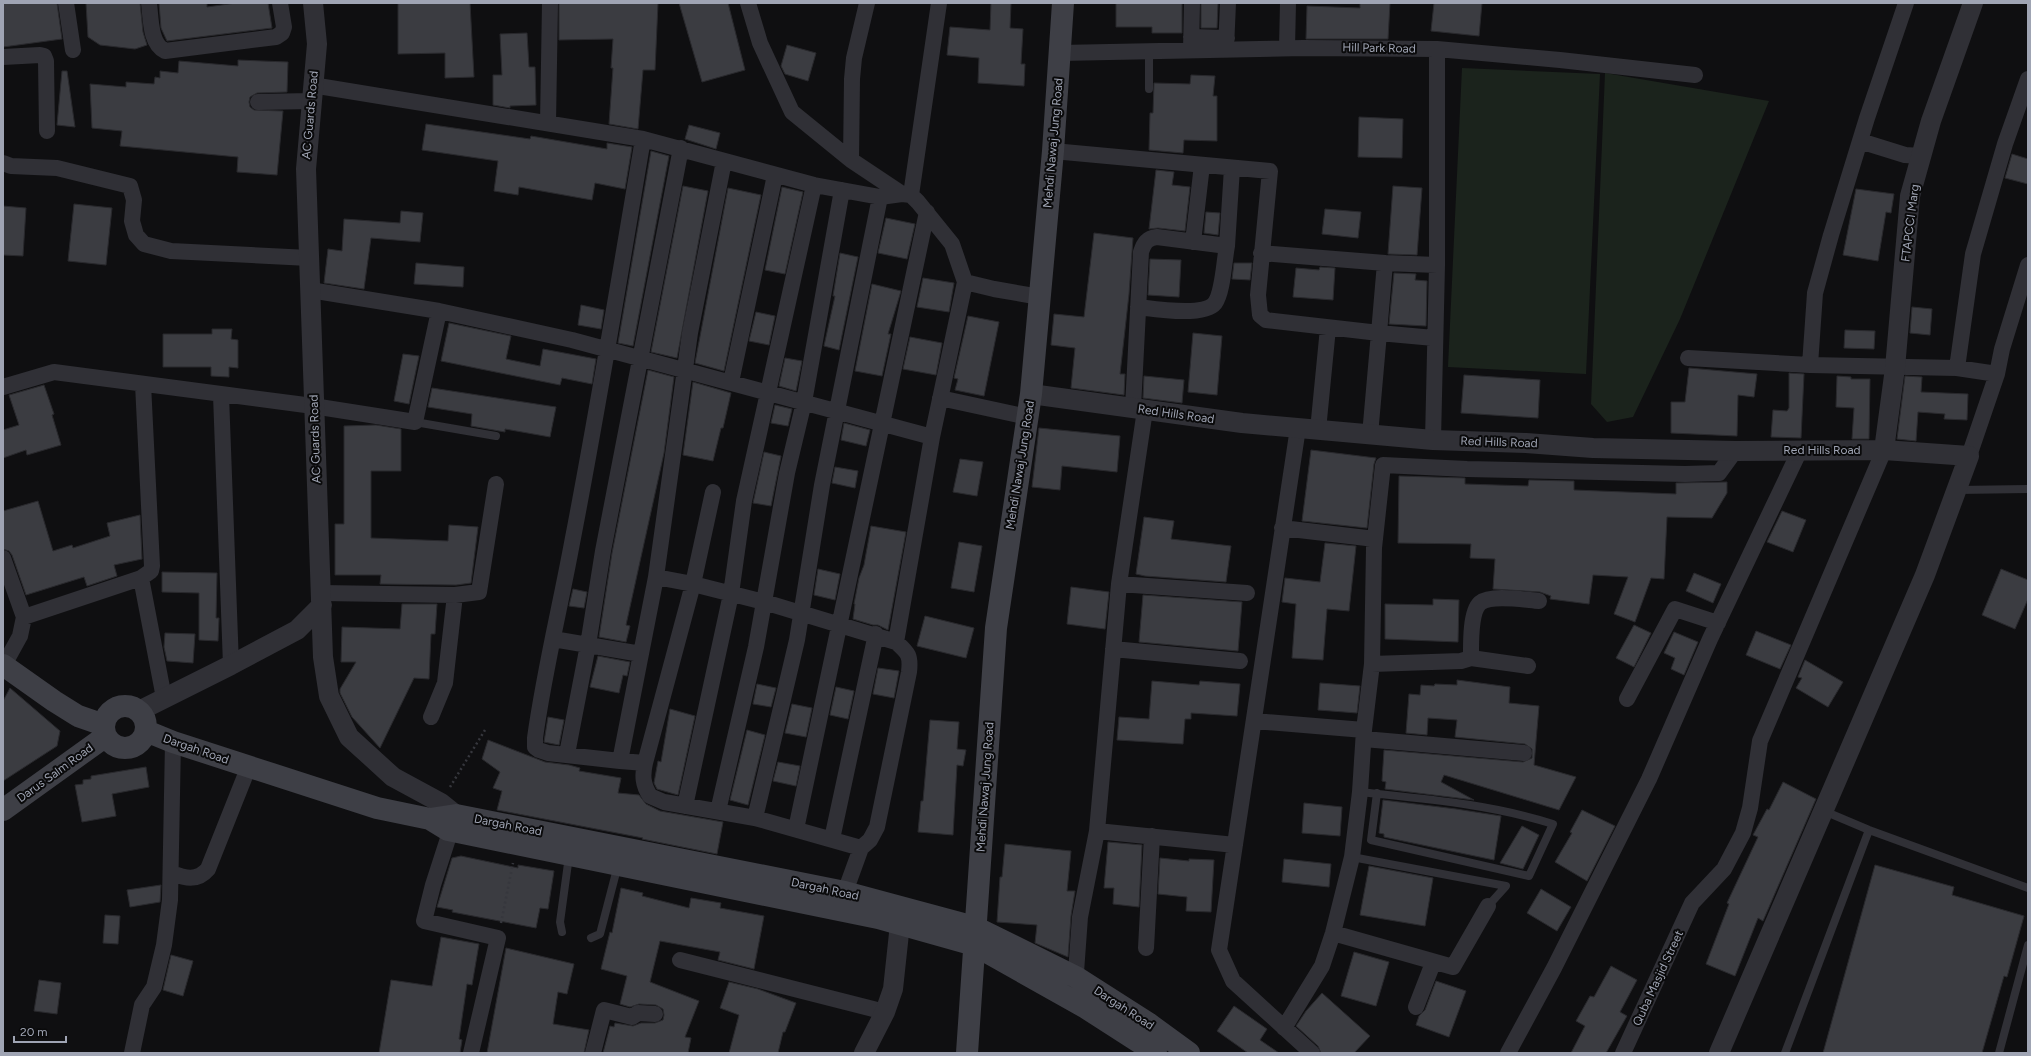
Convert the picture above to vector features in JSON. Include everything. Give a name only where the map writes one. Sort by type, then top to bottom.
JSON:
[{"type":"main road","name":"Mehdi Nawaj Jung Road","points":[[967,1053],[996,628],[1031,394],[1053,151],[1062,3]]},
{"type":"main road","points":[[3,665],[54,701],[105,730],[115,746],[128,748],[140,742],[146,731],[146,720],[139,710],[127,705],[114,709],[106,718],[105,730]]},
{"type":"main road","name":"Darus Salm Road","points":[[3,810],[105,730]]},
{"type":"main road","name":"Dargah Road","points":[[146,731],[173,742],[377,808],[444,817],[845,892],[975,936],[1076,977],[1148,1023],[1189,1053]]},
{"type":"main road","name":"Dargah Road","points":[[444,817],[517,845],[878,918],[900,924],[975,936],[1149,1051]]},
{"type":"street","points":[[66,3],[73,50]]},
{"type":"street","points":[[149,3],[155,41],[158,48],[165,52],[276,37],[282,34],[284,27],[280,3]]},
{"type":"street","name":"AC Guards Road","points":[[313,3],[317,44],[306,169],[313,406],[322,599],[323,658],[329,696],[349,737],[393,777],[444,817]]},
{"type":"street","points":[[548,123],[550,3]]},
{"type":"street","points":[[748,3],[760,43],[792,112],[851,160],[906,194],[927,212],[952,244],[965,282],[932,437],[896,642]]},
{"type":"street","points":[[851,160],[852,79],[854,58],[867,3]]},
{"type":"street","points":[[906,194],[940,3]]},
{"type":"street","points":[[1191,44],[1192,3]]},
{"type":"street","points":[[1227,43],[1228,3]]},
{"type":"street","points":[[1287,48],[1288,3]]},
{"type":"street","points":[[1810,365],[1815,293],[1860,141],[1906,3]]},
{"type":"street","name":"FTAPCCI Marg","points":[[1884,450],[1895,368],[1910,196],[1952,57],[1973,3]]},
{"type":"street","name":"Hill Park Road","points":[[1060,53],[1149,52],[1191,44],[1227,43],[1287,48],[1437,49],[1560,60],[1696,75]]},
{"type":"street","points":[[1433,440],[1434,338],[1437,265],[1437,49]]},
{"type":"street","points":[[3,57],[44,56],[46,61],[47,131]]},
{"type":"street","points":[[1957,368],[1973,254],[2003,151],[2028,79]]},
{"type":"street","points":[[258,102],[312,93],[548,123],[642,139],[681,148],[814,185],[880,197],[906,194]]},
{"type":"street","points":[[642,139],[608,350],[553,638],[543,682],[535,747],[548,753],[645,763]]},
{"type":"street","points":[[1860,141],[1905,155],[1921,156]]},
{"type":"street","points":[[567,754],[588,645],[603,551],[681,148]]},
{"type":"street","points":[[1053,151],[1270,171],[1258,295],[1260,315],[1266,320],[1328,328],[1434,338]]},
{"type":"street","points":[[620,761],[656,577],[684,369],[724,161]]},
{"type":"street","points":[[3,164],[11,166],[57,168],[130,186],[134,200],[132,221],[136,235],[144,244],[171,251],[309,258]]},
{"type":"street","points":[[1193,242],[1202,165]]},
{"type":"street","points":[[1138,307],[1195,311],[1208,308],[1215,303],[1219,294],[1227,246],[1232,168]]},
{"type":"street","points":[[731,382],[775,175]]},
{"type":"street","points":[[685,806],[731,594],[744,501],[814,185]]},
{"type":"street","points":[[718,811],[756,647],[787,473],[804,402],[842,190]]},
{"type":"street","points":[[755,818],[802,614],[822,485],[880,197]]},
{"type":"street","points":[[796,829],[927,212]]},
{"type":"street","points":[[1073,1001],[1080,917],[1097,831],[1119,584],[1139,409],[1138,307],[1141,252],[1144,244],[1148,240],[1157,237],[1227,246]]},
{"type":"street","points":[[1261,253],[1385,263],[1437,265]]},
{"type":"street","points":[[1370,435],[1385,263]]},
{"type":"street","points":[[1722,1051],[1925,574],[1969,456],[1997,374],[2002,349],[2028,265]]},
{"type":"street","points":[[965,282],[994,290],[1040,297]]},
{"type":"street","points":[[310,290],[439,311],[608,350],[768,391],[881,425],[932,437]]},
{"type":"street","points":[[3,387],[54,372],[313,406],[415,422],[439,311]]},
{"type":"street","points":[[1318,430],[1328,328]]},
{"type":"street","points":[[1688,358],[1810,365],[1895,368],[1957,368],[1997,374]]},
{"type":"street","points":[[24,617],[140,578],[151,571],[152,566],[143,384]]},
{"type":"street","name":"Red Hills Road","points":[[1031,394],[1242,424],[1433,440],[1526,443],[1593,448],[1735,451],[1884,450],[1969,456]]},
{"type":"street","points":[[221,395],[231,665]]},
{"type":"street","points":[[940,398],[1028,416]]},
{"type":"street","points":[[1298,428],[1220,950],[1233,981],[1312,1053]]},
{"type":"street","points":[[1508,1053],[1554,968],[1649,779],[1718,623],[1800,450]]},
{"type":"street","name":"Quba Masjid Street","points":[[1623,1053],[1692,903],[1724,869],[1743,833],[1750,808],[1760,741],[1884,450]]},
{"type":"street","points":[[1284,1028],[1322,966],[1334,933],[1352,857],[1360,792],[1364,734],[1372,664],[1375,539],[1383,465],[1467,469],[1684,474],[1719,473],[1735,451]]},
{"type":"street","points":[[139,710],[231,665],[297,630],[322,599],[455,595],[479,592],[496,484]]},
{"type":"street","points":[[713,492],[693,584],[645,763],[644,780],[650,796],[664,802],[755,818],[861,848]]},
{"type":"street","points":[[1282,528],[1375,539]]},
{"type":"street","points":[[3,558],[24,617],[20,636],[3,665]]},
{"type":"street","points":[[656,577],[693,584],[764,602],[876,634],[896,642],[908,652],[910,662],[909,672],[877,827],[870,840],[861,848],[845,892]]},
{"type":"street","points":[[140,578],[164,698]]},
{"type":"street","points":[[1119,584],[1247,593]]},
{"type":"street","points":[[431,717],[445,683],[455,595]]},
{"type":"street","points":[[1471,658],[1475,612],[1480,603],[1490,599],[1538,601]]},
{"type":"street","points":[[1627,699],[1675,609],[1718,623]]},
{"type":"street","points":[[832,839],[876,634]]},
{"type":"street","points":[[553,638],[641,654]]},
{"type":"street","points":[[1113,649],[1240,661]]},
{"type":"street","points":[[1372,664],[1461,661],[1471,658],[1528,666]]},
{"type":"street","points":[[1254,721],[1524,753]]},
{"type":"street","points":[[132,1053],[142,1005],[154,987],[164,945],[170,900],[173,742]]},
{"type":"street","points":[[171,873],[187,879],[202,876],[208,869],[249,766]]},
{"type":"street","points":[[444,817],[433,885],[424,921],[498,938],[471,1053]]},
{"type":"street","points":[[1097,831],[1236,845]]},
{"type":"street","points":[[1146,948],[1152,836]]},
{"type":"street","points":[[1334,933],[1433,963],[1453,967],[1488,906]]},
{"type":"street","points":[[864,1053],[885,1012],[893,989],[900,924]]},
{"type":"street","points":[[680,960],[885,1012]]},
{"type":"street","points":[[1416,1007],[1433,963]]},
{"type":"street","points":[[593,1053],[604,1010],[632,1017],[638,1013],[655,1014]]},
{"type":"lane","points":[[1149,52],[1149,89]]},
{"type":"lane","points":[[415,422],[496,436]]},
{"type":"lane","points":[[1956,490],[2028,489]]},
{"type":"lane","points":[[1360,792],[1377,793],[1473,805],[1519,813],[1553,824],[1529,876],[1371,840],[1377,793]]},
{"type":"lane","points":[[1824,811],[1870,830],[2028,888]]},
{"type":"lane","points":[[1785,1053],[1870,830]]},
{"type":"lane","points":[[562,932],[560,922],[569,855]]},
{"type":"lane","points":[[1352,857],[1506,886],[1488,906]]},
{"type":"lane","points":[[591,938],[600,934],[619,865]]},
{"type":"lane","points":[[1999,1053],[2028,945]]},
{"type":"path","points":[[444,817],[485,730]]},
{"type":"path","points":[[498,938],[517,845]]},
{"type":"shaded area","points":[[1462,68],[1600,74],[1586,374],[1448,367]]},
{"type":"shaded area","points":[[1605,73],[1769,101],[1680,319],[1633,417],[1607,422],[1591,404]]},
{"type":"building","points":[[3,3],[57,3],[62,39],[3,47]]},
{"type":"building","points":[[86,3],[140,3],[143,32],[147,45],[135,49],[100,45],[88,37]]},
{"type":"building","points":[[159,3],[207,3],[207,7],[236,3],[268,3],[272,28],[167,41],[161,28]]},
{"type":"building","points":[[398,3],[470,3],[474,77],[445,78],[445,53],[398,54]]},
{"type":"building","points":[[559,3],[658,3],[655,70],[643,70],[638,129],[609,124],[613,68],[611,68],[613,39],[559,40]]},
{"type":"building","points":[[679,3],[728,3],[745,70],[702,82]]},
{"type":"building","points":[[991,3],[1011,3],[1010,28],[1023,29],[1021,64],[1025,64],[1024,86],[978,83],[979,58],[947,55],[950,27],[990,30]]},
{"type":"building","points":[[1116,3],[1182,3],[1182,33],[1152,33],[1152,27],[1116,27]]},
{"type":"building","points":[[1201,3],[1218,3],[1217,28],[1201,28]]},
{"type":"building","points":[[1360,3],[1390,3],[1388,39],[1306,39],[1307,6],[1360,8]]},
{"type":"building","points":[[1434,3],[1482,3],[1479,36],[1431,31]]},
{"type":"building","points":[[527,33],[529,67],[535,67],[536,105],[510,106],[510,108],[493,105],[493,75],[502,75],[500,34]]},
{"type":"building","points":[[787,45],[816,53],[808,81],[785,74],[781,66]]},
{"type":"building","points":[[238,60],[288,62],[287,92],[257,93],[250,97],[249,102],[250,107],[254,110],[283,111],[277,175],[237,172],[238,157],[120,146],[122,131],[92,128],[90,84],[126,87],[126,82],[154,84],[155,77],[160,78],[160,71],[178,73],[179,61],[238,66]]},
{"type":"building","points":[[62,71],[67,71],[75,127],[57,125]]},
{"type":"building","points":[[1191,75],[1215,76],[1213,96],[1217,96],[1217,141],[1184,140],[1183,153],[1149,150],[1150,113],[1153,113],[1154,83],[1190,84]]},
{"type":"building","points":[[1359,117],[1403,119],[1402,158],[1358,157]]},
{"type":"building","points":[[426,124],[530,139],[531,136],[607,149],[607,143],[632,147],[625,189],[595,183],[592,200],[519,187],[518,195],[494,191],[498,161],[422,150]]},
{"type":"building","points":[[689,125],[720,133],[716,149],[685,139]]},
{"type":"building","points":[[651,151],[669,156],[633,346],[618,343]]},
{"type":"building","points":[[2012,154],[2028,159],[2028,184],[2005,178]]},
{"type":"building","points":[[1156,170],[1174,172],[1172,185],[1190,187],[1185,231],[1158,228],[1149,229]]},
{"type":"building","points":[[683,186],[708,191],[677,358],[651,352]]},
{"type":"building","points":[[1393,186],[1422,188],[1417,255],[1388,254]]},
{"type":"building","points":[[782,187],[803,192],[785,274],[765,270]]},
{"type":"building","points":[[728,188],[761,195],[724,371],[695,363]]},
{"type":"building","points":[[1856,189],[1894,194],[1891,213],[1886,212],[1878,261],[1843,255]]},
{"type":"building","points":[[74,204],[112,208],[106,265],[68,261]]},
{"type":"building","points":[[3,206],[26,208],[23,256],[3,255]]},
{"type":"building","points":[[1325,209],[1361,212],[1358,238],[1322,234]]},
{"type":"building","points":[[401,211],[423,213],[420,242],[371,238],[364,289],[324,283],[328,249],[342,251],[344,219],[400,223]]},
{"type":"building","points":[[1206,212],[1220,213],[1218,235],[1204,233]]},
{"type":"building","points":[[886,218],[915,224],[907,259],[878,253]]},
{"type":"building","points":[[1094,233],[1133,238],[1129,294],[1120,374],[1125,374],[1124,395],[1071,388],[1075,348],[1051,345],[1054,314],[1084,317]]},
{"type":"building","points":[[840,253],[858,257],[839,350],[824,346],[835,296],[833,296]]},
{"type":"building","points":[[1150,259],[1181,260],[1179,297],[1148,295]]},
{"type":"building","points":[[416,263],[464,267],[463,287],[414,284]]},
{"type":"building","points":[[1234,263],[1252,263],[1250,280],[1232,279]]},
{"type":"building","points":[[1320,267],[1335,268],[1333,300],[1293,297],[1296,268],[1319,270]]},
{"type":"building","points":[[1394,273],[1416,274],[1415,280],[1427,281],[1426,326],[1389,324]]},
{"type":"building","points":[[923,278],[954,283],[949,312],[917,307]]},
{"type":"building","points":[[872,284],[901,291],[888,334],[891,334],[882,376],[855,371]]},
{"type":"building","points":[[581,305],[604,310],[601,329],[578,325]]},
{"type":"building","points":[[1912,307],[1932,309],[1930,335],[1910,333]]},
{"type":"building","points":[[756,312],[775,316],[769,345],[749,341]]},
{"type":"building","points":[[968,316],[999,322],[984,396],[955,390],[958,379],[954,378]]},
{"type":"building","points":[[449,323],[511,336],[506,359],[540,366],[543,349],[596,359],[592,384],[562,378],[560,385],[441,361]]},
{"type":"building","points":[[212,329],[232,329],[231,339],[238,340],[238,368],[229,367],[229,377],[211,376],[211,367],[163,367],[163,334],[212,334]]},
{"type":"building","points":[[1845,330],[1875,331],[1874,349],[1844,348]]},
{"type":"building","points":[[1193,333],[1222,336],[1217,395],[1188,392]]},
{"type":"building","points":[[910,337],[942,343],[936,375],[903,369]]},
{"type":"building","points":[[403,354],[419,356],[409,404],[394,401]]},
{"type":"building","points":[[785,358],[802,361],[796,391],[779,386]]},
{"type":"building","points":[[1689,368],[1757,374],[1754,397],[1738,395],[1737,436],[1671,433],[1671,402],[1685,402]]},
{"type":"building","points":[[648,370],[674,377],[664,453],[626,625],[630,626],[626,642],[599,637],[612,553]]},
{"type":"building","points":[[1789,373],[1804,374],[1801,438],[1771,437],[1773,410],[1787,411],[1789,408]]},
{"type":"building","points":[[1464,375],[1540,380],[1538,418],[1461,413]]},
{"type":"building","points":[[1144,376],[1184,380],[1182,403],[1143,398]]},
{"type":"building","points":[[1837,376],[1851,377],[1851,379],[1870,379],[1869,439],[1852,439],[1854,408],[1836,407]]},
{"type":"building","points":[[1905,376],[1922,377],[1921,392],[1968,394],[1967,420],[1944,419],[1945,414],[1918,412],[1916,441],[1897,439]]},
{"type":"building","points":[[693,382],[731,393],[723,428],[721,428],[713,461],[683,455]]},
{"type":"building","points":[[44,385],[54,414],[52,415],[61,445],[27,455],[26,450],[3,458],[3,430],[19,425],[9,395]]},
{"type":"building","points":[[432,388],[556,407],[550,437],[505,429],[505,432],[471,426],[472,414],[428,407]]},
{"type":"building","points":[[775,405],[792,409],[788,426],[771,423]]},
{"type":"building","points":[[844,423],[870,430],[866,446],[841,440]]},
{"type":"building","points":[[376,425],[401,429],[401,471],[371,471],[371,538],[448,541],[449,525],[478,527],[471,583],[456,585],[380,584],[381,575],[335,575],[335,524],[344,524],[344,426]]},
{"type":"building","points":[[1039,428],[1120,436],[1117,472],[1062,466],[1060,490],[1032,487]]},
{"type":"building","points":[[1311,450],[1376,458],[1374,464],[1367,528],[1302,521]]},
{"type":"building","points":[[764,452],[781,456],[771,506],[753,503]]},
{"type":"building","points":[[960,459],[983,462],[977,496],[953,492]]},
{"type":"building","points":[[835,467],[858,471],[855,488],[832,483]]},
{"type":"building","points":[[1399,476],[1465,478],[1465,484],[1528,486],[1529,480],[1574,481],[1574,490],[1676,494],[1676,483],[1727,482],[1727,493],[1712,518],[1667,517],[1664,579],[1651,578],[1635,622],[1614,614],[1628,577],[1593,575],[1589,604],[1550,599],[1551,596],[1540,592],[1493,589],[1495,559],[1470,558],[1471,544],[1398,543]]},
{"type":"building","points":[[38,501],[53,551],[72,545],[73,548],[110,536],[107,523],[140,515],[142,559],[114,565],[117,576],[87,586],[84,577],[26,595],[12,555],[9,551],[3,549],[3,511]]},
{"type":"building","points":[[1782,511],[1806,520],[1793,552],[1767,542]]},
{"type":"building","points":[[1144,517],[1174,521],[1171,539],[1231,546],[1226,582],[1136,574]]},
{"type":"building","points":[[871,526],[906,532],[888,630],[878,625],[853,619],[859,578],[864,565]]},
{"type":"building","points":[[959,542],[982,546],[974,592],[951,588]]},
{"type":"building","points":[[1325,543],[1356,546],[1349,611],[1327,609],[1323,660],[1292,658],[1296,604],[1282,602],[1285,578],[1320,582]]},
{"type":"building","points":[[818,569],[840,574],[835,600],[814,595]]},
{"type":"building","points":[[2001,569],[2028,580],[2028,599],[2015,629],[1982,615]]},
{"type":"building","points":[[162,572],[217,573],[216,618],[219,618],[218,641],[199,640],[199,593],[162,592]]},
{"type":"building","points":[[1694,573],[1721,584],[1713,603],[1686,591]]},
{"type":"building","points":[[1071,587],[1109,592],[1105,629],[1067,624]]},
{"type":"building","points":[[573,589],[587,592],[584,608],[569,606]]},
{"type":"building","points":[[1143,595],[1242,602],[1238,651],[1139,642]]},
{"type":"building","points":[[1433,599],[1459,600],[1458,642],[1385,639],[1385,604],[1433,605]]},
{"type":"building","points":[[402,604],[437,604],[435,634],[431,634],[429,679],[414,678],[380,748],[352,717],[340,693],[340,689],[356,662],[341,662],[342,627],[400,629]]},
{"type":"building","points":[[925,616],[974,628],[966,658],[917,646]]},
{"type":"building","points":[[1634,625],[1651,633],[1634,667],[1616,658]]},
{"type":"building","points":[[1756,631],[1791,645],[1780,669],[1746,655]]},
{"type":"building","points":[[1674,632],[1698,642],[1684,675],[1671,669],[1675,658],[1664,653]]},
{"type":"building","points":[[165,633],[195,634],[193,663],[167,661],[164,647]]},
{"type":"building","points":[[598,656],[630,662],[627,676],[623,675],[619,693],[590,687]]},
{"type":"building","points":[[1805,660],[1843,682],[1828,707],[1796,688],[1802,678],[1798,677]]},
{"type":"building","points":[[878,668],[899,671],[894,698],[873,694]]},
{"type":"building","points":[[1457,680],[1510,687],[1509,703],[1539,706],[1534,765],[1576,777],[1559,810],[1444,775],[1441,782],[1474,800],[1385,789],[1386,782],[1382,781],[1384,750],[1523,762],[1532,758],[1532,749],[1525,744],[1455,737],[1457,720],[1428,718],[1427,735],[1406,733],[1409,694],[1420,695],[1421,685],[1457,685]]},
{"type":"building","points":[[1152,681],[1199,685],[1200,681],[1240,684],[1237,716],[1191,713],[1191,719],[1185,719],[1183,744],[1117,740],[1119,717],[1149,719]]},
{"type":"building","points":[[1320,683],[1360,686],[1357,713],[1318,710]]},
{"type":"building","points":[[757,684],[776,688],[771,707],[753,704]]},
{"type":"building","points":[[836,687],[854,691],[848,719],[830,715]]},
{"type":"building","points":[[10,688],[60,731],[57,746],[3,781],[3,701]]},
{"type":"building","points":[[792,704],[812,708],[806,737],[785,733]]},
{"type":"building","points":[[670,709],[695,716],[678,795],[657,789],[654,783],[658,761],[661,762]]},
{"type":"building","points":[[548,717],[564,720],[559,745],[544,742]]},
{"type":"building","points":[[930,720],[959,722],[957,749],[966,750],[963,766],[957,765],[953,835],[918,832],[921,801],[923,801]]},
{"type":"building","points":[[747,730],[765,735],[748,805],[730,800]]},
{"type":"building","points":[[488,740],[545,762],[569,765],[580,768],[579,771],[621,778],[618,793],[639,795],[646,804],[660,811],[723,822],[717,854],[497,810],[502,791],[493,788],[500,772],[482,759]]},
{"type":"building","points":[[778,762],[800,766],[796,786],[773,781]]},
{"type":"building","points":[[146,767],[149,787],[112,794],[116,816],[82,822],[75,785],[83,784],[83,780],[91,779],[91,776]]},
{"type":"building","points":[[1783,782],[1816,799],[1763,921],[1758,918],[1735,976],[1706,964],[1729,904],[1727,903],[1758,837],[1753,835],[1767,809],[1769,810]]},
{"type":"building","points":[[1383,800],[1501,816],[1494,860],[1384,837],[1384,834],[1379,833]]},
{"type":"building","points":[[1304,803],[1342,807],[1340,836],[1302,833]]},
{"type":"building","points":[[1582,810],[1615,826],[1587,881],[1555,862],[1572,833],[1570,832]]},
{"type":"building","points":[[1522,826],[1539,835],[1523,869],[1500,863]]},
{"type":"building","points":[[1108,842],[1142,845],[1139,907],[1113,904],[1114,888],[1104,888]]},
{"type":"building","points":[[1005,844],[1071,851],[1067,891],[1075,891],[1071,916],[1068,957],[1035,943],[1037,925],[997,922],[1000,877],[1002,877]]},
{"type":"building","points":[[461,856],[518,868],[518,865],[554,871],[548,909],[540,908],[536,928],[452,912],[453,910],[437,907],[452,858]]},
{"type":"building","points":[[1160,858],[1189,861],[1189,859],[1214,860],[1211,912],[1186,911],[1187,897],[1158,894]]},
{"type":"building","points":[[1284,859],[1331,864],[1329,887],[1282,882]]},
{"type":"building","points":[[1875,865],[1954,887],[1952,895],[2024,916],[2007,977],[2004,976],[1982,1053],[1823,1053]]},
{"type":"building","points":[[1369,866],[1433,878],[1425,926],[1360,915]]},
{"type":"building","points":[[161,885],[160,902],[130,907],[127,890]]},
{"type":"building","points":[[621,888],[643,893],[642,896],[689,908],[691,898],[721,903],[720,908],[764,916],[754,969],[718,960],[720,952],[660,941],[650,982],[699,1001],[685,1037],[691,1038],[688,1053],[603,1053],[610,1026],[614,1027],[615,1023],[633,1026],[641,1023],[655,1023],[663,1020],[664,1015],[663,1009],[656,1005],[639,1004],[630,1007],[620,1004],[627,976],[601,969],[610,932],[612,933]]},
{"type":"building","points":[[1541,889],[1571,907],[1557,931],[1527,913]]},
{"type":"building","points":[[105,915],[120,916],[118,944],[103,943]]},
{"type":"building","points":[[441,937],[479,944],[472,985],[467,984],[459,1039],[462,1040],[460,1053],[379,1053],[391,980],[432,986]]},
{"type":"building","points":[[506,948],[574,964],[567,994],[558,992],[553,1024],[589,1030],[584,1053],[487,1053]]},
{"type":"building","points":[[1354,952],[1389,962],[1376,1006],[1341,996]]},
{"type":"building","points":[[171,955],[193,961],[183,996],[163,990]]},
{"type":"building","points":[[1611,966],[1637,980],[1620,1012],[1627,1016],[1606,1053],[1571,1053],[1585,1026],[1576,1021],[1590,996],[1594,997]]},
{"type":"building","points":[[39,980],[61,983],[57,1014],[34,1011]]},
{"type":"building","points":[[1436,981],[1466,991],[1449,1037],[1416,1025],[1419,1016],[1425,1010]]},
{"type":"building","points":[[729,982],[758,989],[796,1003],[785,1032],[783,1032],[778,1053],[729,1053],[739,1015],[720,1008]]},
{"type":"building","points":[[1322,993],[1370,1036],[1354,1053],[1321,1053],[1318,1046],[1296,1026],[1306,1011]]},
{"type":"building","points":[[1234,1006],[1267,1029],[1260,1040],[1279,1053],[1248,1053],[1217,1031]]}]
